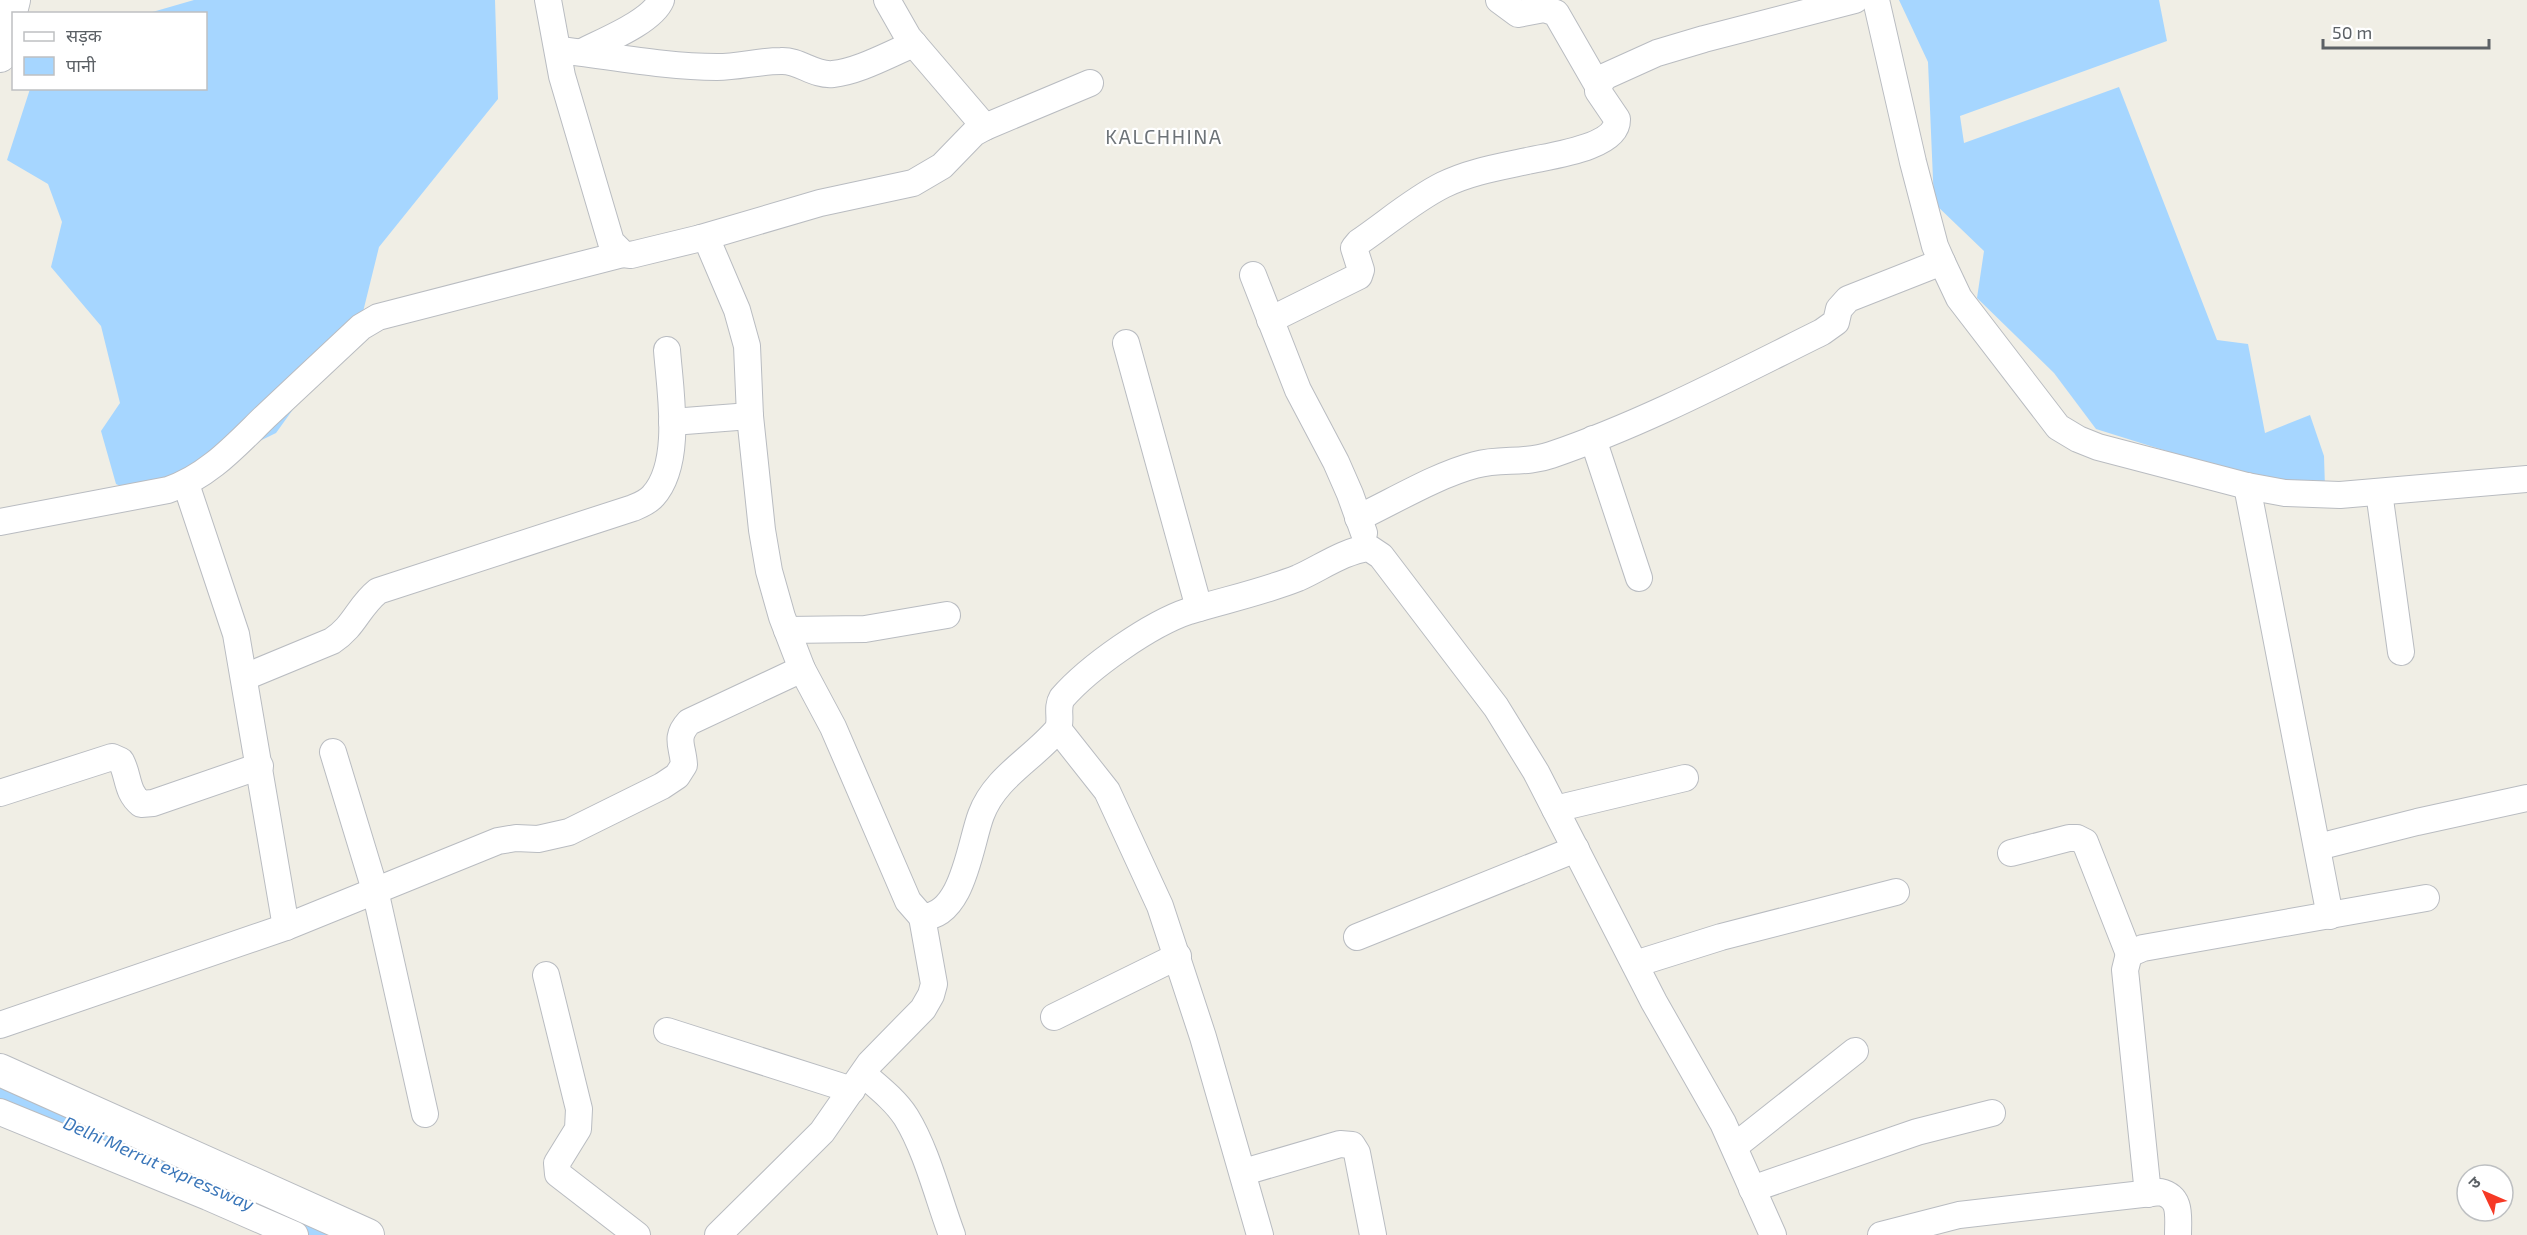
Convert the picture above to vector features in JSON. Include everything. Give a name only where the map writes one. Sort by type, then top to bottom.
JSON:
[{"type":"street","points":[[0,56],[14,0]]},
{"type":"street","points":[[548,0],[570,51],[562,76],[607,232],[616,249],[623,254]]},
{"type":"street","points":[[570,51],[648,16],[658,8],[661,0]]},
{"type":"street","points":[[887,0],[914,44],[985,127]]},
{"type":"street","points":[[1270,320],[1359,276],[1361,270],[1354,248],[1359,242],[1442,186],[1492,168],[1574,151],[1610,136],[1616,129],[1617,120],[1600,95],[1598,86],[1556,12],[1544,9],[1518,14],[1499,0]]},
{"type":"street","points":[[1598,86],[1606,76],[1657,53],[1855,0]]},
{"type":"street","points":[[1876,0],[1913,162],[1942,262],[1959,298],[2058,427],[2098,447],[2247,486],[2285,493],[2340,495],[2527,479]]},
{"type":"street","points":[[570,51],[716,67],[782,60],[801,64],[822,74],[832,74],[846,71],[914,44]]},
{"type":"street","points":[[0,522],[168,490],[186,484],[202,474],[232,448],[361,327],[378,316],[623,254],[632,255],[701,238],[820,203],[913,183],[942,166],[974,133],[1090,83]]},
{"type":"street","points":[[701,238],[708,242],[712,250],[737,310],[747,346],[750,416],[762,530],[769,571],[787,630],[802,669],[833,727],[908,901],[922,918],[934,984],[923,1009],[885,1047],[822,1132],[718,1235]]},
{"type":"street","points":[[1358,518],[1472,466],[1500,459],[1536,460],[1593,439],[1698,393],[1822,332],[1836,322],[1839,309],[1848,298],[1942,262]]},
{"type":"street","points":[[1253,275],[1298,390],[1335,462],[1369,548],[1381,556],[1496,707],[1536,772],[1635,964],[1735,1146],[1773,1235]]},
{"type":"street","points":[[1126,344],[1200,608]]},
{"type":"street","points":[[245,677],[332,641],[352,625],[364,605],[378,591],[645,503],[660,487],[671,452],[672,423],[667,350]]},
{"type":"street","points":[[672,423],[750,416]]},
{"type":"street","points":[[1593,439],[1639,578]]},
{"type":"street","points":[[186,484],[237,634],[286,927]]},
{"type":"street","points":[[2247,486],[2330,916]]},
{"type":"street","points":[[2379,492],[2401,651]]},
{"type":"street","points":[[922,918],[931,917],[943,910],[952,898],[962,880],[981,816],[990,796],[1058,729],[1059,703],[1067,692],[1097,667],[1160,623],[1297,578],[1350,552],[1369,548]]},
{"type":"street","points":[[787,630],[865,628],[946,615]]},
{"type":"street","points":[[0,1025],[286,927],[498,841],[516,838],[538,839],[569,832],[662,786],[677,776],[684,765],[679,740],[681,731],[689,722],[802,669]]},
{"type":"street","points":[[1058,729],[1107,790],[1160,906],[1178,956],[1222,1107],[1244,1173],[1260,1235]]},
{"type":"street","points":[[333,752],[375,890],[425,1114]]},
{"type":"street","points":[[0,793],[112,758],[121,761],[126,770],[132,797],[141,804],[153,803],[260,766]]},
{"type":"street","points":[[1555,809],[1685,778]]},
{"type":"street","points":[[2318,847],[2527,798]]},
{"type":"street","points":[[2011,853],[2069,838],[2077,838],[2085,842],[2128,954],[2125,969],[2148,1194]]},
{"type":"street","points":[[1357,937],[1576,849]]},
{"type":"street","points":[[1635,964],[1721,937],[1896,892]]},
{"type":"street","points":[[2128,954],[2143,948],[2426,898]]},
{"type":"street","points":[[1054,1017],[1178,956]]},
{"type":"street","points":[[546,975],[579,1109],[578,1129],[557,1163],[558,1174],[637,1235]]},
{"type":"street","points":[[667,1031],[857,1082],[894,1102],[905,1116],[918,1143],[952,1235]]},
{"type":"street","points":[[1735,1146],[1855,1051]]},
{"type":"street","points":[[0,1070],[368,1235]]},
{"type":"street","points":[[0,1112],[296,1235]]},
{"type":"street","points":[[1752,1189],[1917,1132],[1992,1113]]},
{"type":"street","points":[[1244,1173],[1340,1144],[1352,1145],[1357,1153],[1373,1235]]},
{"type":"street","points":[[1881,1235],[1959,1215],[2148,1194],[2170,1195],[2175,1201],[2178,1235]]},
{"type":"water","points":[[194,0],[495,0],[498,99],[379,247],[363,312],[276,433],[177,481],[139,495],[116,484],[101,431],[120,403],[101,326],[51,267],[62,222],[48,184],[7,160],[30,90],[207,90],[207,12],[152,12]]},
{"type":"water","points":[[1899,0],[2159,0],[2167,41],[1960,116],[1964,143],[2119,87],[2217,340],[2248,344],[2265,433],[2310,415],[2324,456],[2325,488],[2291,490],[2096,429],[2054,373],[1977,298],[1984,251],[1934,203],[1928,62]]},
{"type":"waterway","name":"Delhi Merrut expressway","points":[[0,1092],[182,1174]]},
{"type":"waterway","name":"Delhi Merrut expressway","points":[[278,1217],[318,1235]]},
{"type":"district","name":"KALCHHINA","points":[[1164,136]]}]
